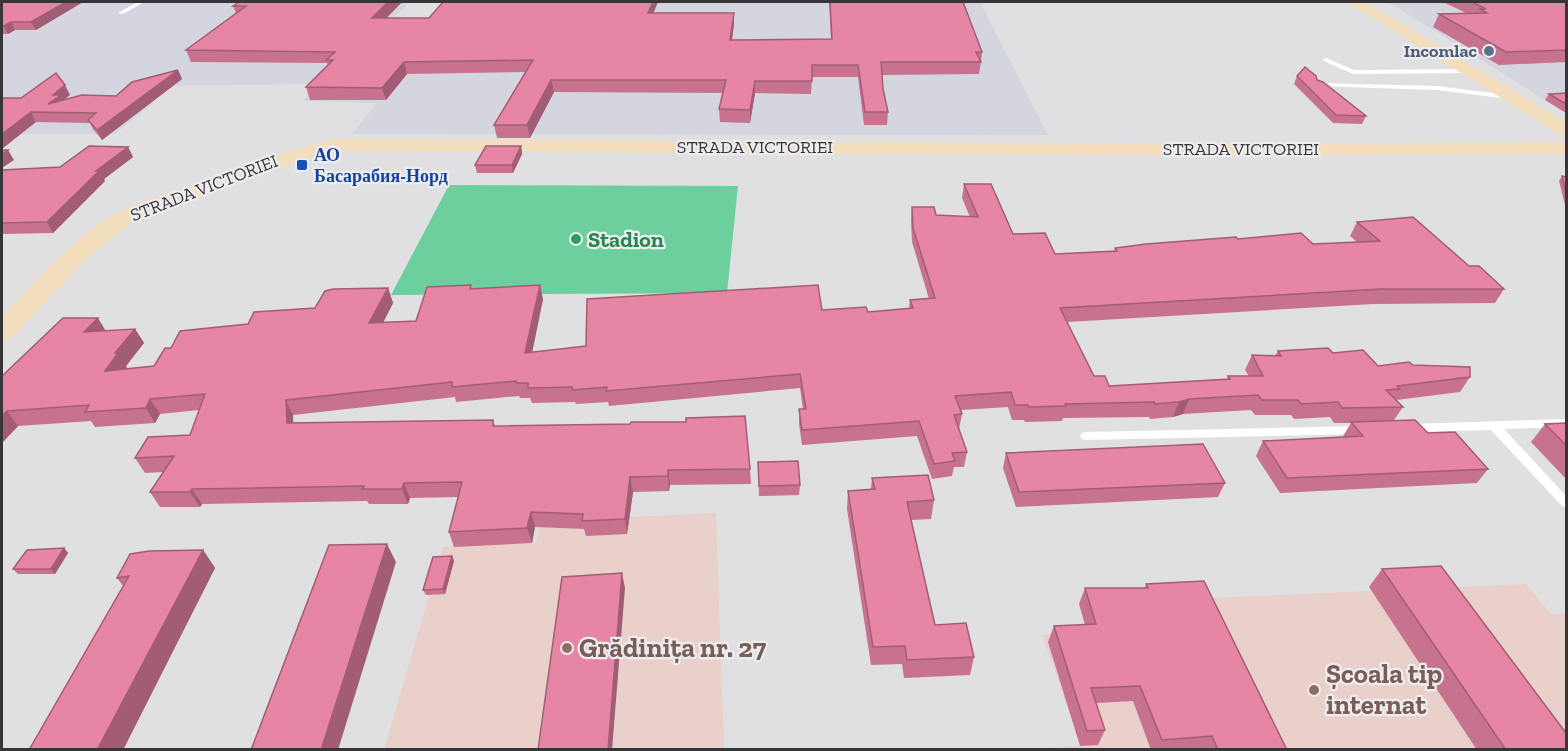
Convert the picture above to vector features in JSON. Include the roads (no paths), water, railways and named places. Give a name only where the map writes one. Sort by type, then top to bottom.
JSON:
[{"type":"street","points":[[1355,2],[1566,130]]},
{"type":"street","name":"STRADA VICTORIEI","points":[[2,332],[104,231],[129,215],[180,195],[206,189],[292,155],[323,147],[356,145],[1218,150],[1566,148]]},
{"type":"lane","points":[[121,13],[141,2]]},
{"type":"lane","points":[[1326,60],[1353,72],[1469,71]]},
{"type":"lane","points":[[1317,85],[1437,88],[1515,98]]},
{"type":"lane","points":[[1398,429],[1566,423]]},
{"type":"lane","points":[[1494,426],[1566,503]]},
{"type":"lane","points":[[1086,436],[1374,429]]},
{"type":"place","name":"Incomlac","points":[[1489,51]]},
{"type":"place","name":"АО Басарабия-Норд","points":[[302,165]]},
{"type":"place","name":"Stadion","points":[[576,239]]},
{"type":"place","name":"Grădinița nr. 27","points":[[567,648]]},
{"type":"place","name":"Școala tip internat","points":[[1314,690]]}]
